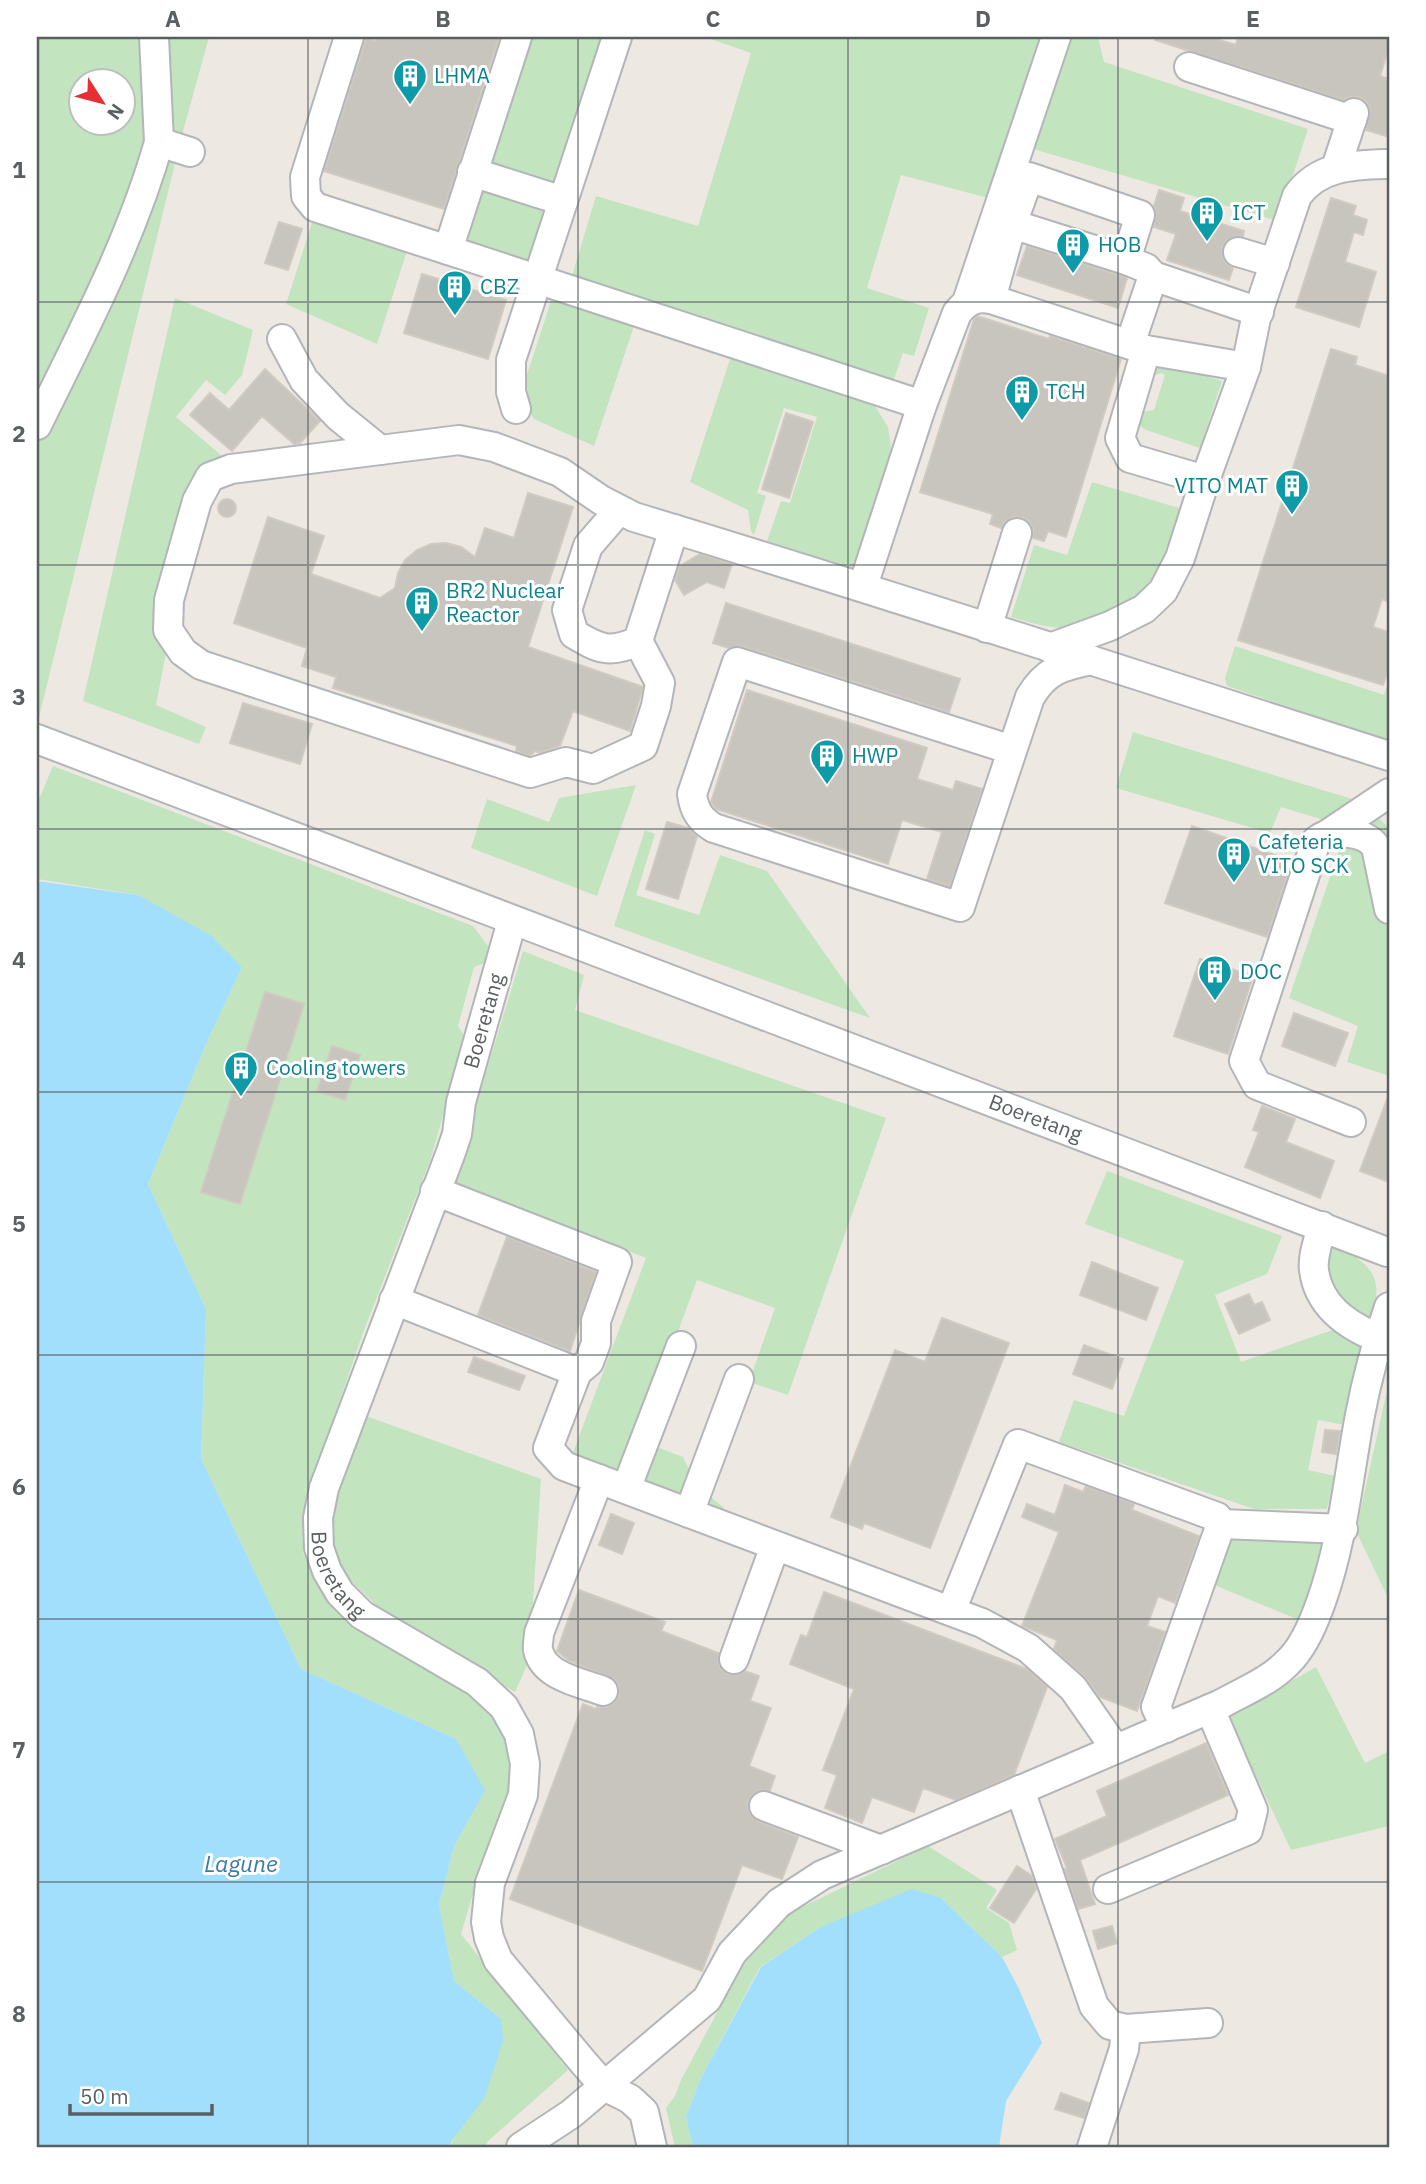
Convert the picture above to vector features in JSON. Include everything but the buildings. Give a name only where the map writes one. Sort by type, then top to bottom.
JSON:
[{"type":"street","points":[[37,425],[130,232],[159,142],[154,37]]},
{"type":"street","points":[[349,37],[305,177],[306,196],[315,207],[922,405]]},
{"type":"street","points":[[448,250],[517,37]]},
{"type":"street","points":[[516,409],[511,392],[511,360],[617,37]]},
{"type":"street","points":[[979,300],[1056,37]]},
{"type":"street","points":[[1189,67],[1353,116],[1336,168]]},
{"type":"street","points":[[159,142],[190,152]]},
{"type":"street","points":[[1050,648],[1110,626],[1144,609],[1163,591],[1180,558],[1246,367],[1259,312],[1297,195],[1305,184],[1318,175],[1336,168],[1389,164]]},
{"type":"street","points":[[472,172],[563,201]]},
{"type":"street","points":[[863,586],[922,405],[957,313],[979,300],[1029,177],[1140,215],[1126,260]]},
{"type":"street","points":[[1012,224],[1126,260],[1146,268],[1153,276],[1259,312]]},
{"type":"street","points":[[1238,251],[1275,263]]},
{"type":"street","points":[[1153,276],[1120,438],[1130,458],[1205,480]]},
{"type":"street","points":[[979,300],[1138,347],[1246,367]]},
{"type":"street","points":[[282,339],[304,380],[338,416],[380,450]]},
{"type":"street","points":[[638,641],[660,682],[656,706],[643,746],[593,769],[566,762],[530,773],[201,665],[183,652],[168,630],[169,600],[197,501],[210,477],[231,469],[459,440],[495,447],[560,472],[601,500],[634,517],[863,586],[1389,756]]},
{"type":"street","points":[[619,510],[588,546],[567,610],[574,634],[596,647],[620,650],[638,641],[674,529]]},
{"type":"street","points":[[987,628],[1017,533]]},
{"type":"street","points":[[1012,750],[737,662],[692,794],[693,806],[705,823],[714,828],[960,907],[1030,697],[1039,682],[1055,670],[1091,660]]},
{"type":"street","name":"Boeretang","points":[[37,739],[1322,1226],[1389,1257]]},
{"type":"street","points":[[1351,1122],[1258,1085],[1244,1062],[1317,841],[1389,793]]},
{"type":"street","points":[[1328,834],[1358,834],[1372,842],[1376,847],[1389,909]]},
{"type":"street","name":"Boeretang","points":[[512,921],[460,1102],[457,1134],[324,1488],[318,1518],[319,1548],[327,1571],[340,1593],[362,1615],[477,1682],[504,1707],[519,1734],[524,1764],[523,1796],[490,1883],[486,1902],[489,1937],[498,1960],[604,2086],[630,2099],[644,2112],[652,2147]]},
{"type":"street","points":[[435,1191],[617,1262],[596,1321],[596,1343],[589,1362],[577,1372],[548,1448],[564,1466],[982,1623],[1028,1648],[1073,1688],[1115,1748]]},
{"type":"street","points":[[1322,1226],[1313,1268],[1321,1295],[1337,1316],[1384,1340]]},
{"type":"street","points":[[394,1300],[577,1372]]},
{"type":"street","points":[[521,2147],[571,2114],[707,1999],[732,1953],[779,1903],[822,1875],[1210,1709],[1272,1676],[1290,1661],[1313,1623],[1330,1577],[1343,1528],[1360,1418],[1384,1340],[1389,1307]]},
{"type":"street","points":[[626,1489],[681,1346]]},
{"type":"street","points":[[689,1513],[739,1380]]},
{"type":"street","points":[[951,1611],[1018,1444],[1217,1517],[1221,1524],[1156,1707],[1166,1728]]},
{"type":"street","points":[[599,1479],[539,1633],[537,1650],[544,1662],[557,1674],[603,1691]]},
{"type":"street","points":[[1221,1524],[1343,1528]]},
{"type":"street","points":[[734,1659],[775,1546]]},
{"type":"street","points":[[1108,1889],[1248,1830],[1253,1810],[1210,1709]]},
{"type":"street","points":[[1020,1790],[1094,2006],[1110,2025],[1126,2029],[1208,2023]]},
{"type":"street","points":[[764,1806],[881,1850]]},
{"type":"street","points":[[1092,2147],[1124,2049],[1126,2029]]},
{"type":"green space","points":[[37,37],[209,37],[182,135],[39,717]]},
{"type":"green space","points":[[525,37],[605,37],[555,186],[484,163]]},
{"type":"green space","points":[[705,37],[1098,37],[1104,62],[1308,129],[1278,221],[1030,148],[1011,204],[901,175],[867,288],[929,308],[914,356],[903,353],[893,382],[572,276],[596,196],[698,226],[751,53]]},
{"type":"green space","points":[[478,186],[548,209],[532,259],[518,264],[469,248],[462,236]]},
{"type":"green space","points":[[312,223],[407,251],[377,344],[286,304]]},
{"type":"green space","points":[[175,298],[253,330],[242,375],[225,395],[206,380],[176,417],[227,460],[200,475],[156,705],[206,727],[199,744],[83,701]]},
{"type":"green space","points":[[552,298],[635,323],[594,446],[534,419],[520,396]]},
{"type":"green space","points":[[732,353],[872,401],[888,427],[893,459],[855,570],[767,541],[781,501],[790,503],[817,417],[784,408],[757,493],[766,496],[754,535],[748,510],[690,482]]},
{"type":"green space","points":[[1155,359],[1222,381],[1200,448],[1140,426],[1138,413],[1154,410],[1165,375],[1161,373],[1150,377]]},
{"type":"green space","points":[[1092,482],[1182,509],[1163,567],[1137,596],[1111,614],[1086,626],[1051,627],[1011,617],[1034,545],[1067,555]]},
{"type":"green space","points":[[1235,646],[1384,695],[1389,681],[1389,741],[1227,686],[1225,678]]},
{"type":"green space","points":[[1133,732],[1362,802],[1389,828],[1389,1076],[1347,1062],[1358,1026],[1289,998],[1347,827],[1281,807],[1270,833],[1116,788]]},
{"type":"green space","points":[[53,766],[473,926],[488,946],[485,963],[474,967],[458,1026],[465,1037],[431,1158],[363,1333],[311,1484],[303,1553],[334,1610],[391,1648],[458,1686],[500,1725],[513,1774],[508,1812],[478,1877],[461,1934],[568,2070],[484,2147],[450,2147],[501,2019],[454,1981],[439,1905],[454,1846],[484,1790],[456,1739],[301,1669],[201,1459],[206,1309],[148,1184],[206,1044],[242,967],[138,895],[37,879],[37,804]]},
{"type":"green space","points":[[636,785],[597,896],[471,848],[487,799],[549,822],[559,798]]},
{"type":"green space","points":[[645,830],[655,834],[636,895],[699,915],[720,855],[767,871],[870,1018],[614,926]]},
{"type":"green space","points":[[523,951],[584,975],[575,1010],[886,1118],[788,1395],[749,1382],[775,1308],[697,1280],[638,1440],[683,1457],[697,1486],[723,1507],[728,1518],[571,1458],[646,1258],[452,1184]]},
{"type":"green space","points":[[1107,1171],[1282,1236],[1267,1274],[1215,1295],[1241,1362],[1335,1329],[1364,1347],[1345,1425],[1318,1420],[1308,1470],[1335,1476],[1327,1509],[1254,1509],[1059,1442],[1074,1400],[1124,1416],[1184,1261],[1085,1224]]},
{"type":"green space","points":[[1331,1245],[1355,1257],[1371,1272],[1376,1291],[1371,1318],[1350,1307],[1336,1290],[1329,1269]]},
{"type":"green space","points":[[1389,1393],[1389,1600],[1356,1531],[1386,1395]]},
{"type":"green space","points":[[366,1416],[541,1479],[529,1661],[515,1692],[379,1608],[343,1573],[329,1538],[342,1476]]},
{"type":"green space","points":[[1230,1538],[1321,1543],[1324,1561],[1307,1612],[1297,1619],[1214,1585]]},
{"type":"green space","points":[[1316,1667],[1365,1763],[1389,1751],[1389,1826],[1291,1850],[1228,1717]]},
{"type":"green space","points":[[928,1846],[997,1890],[986,1908],[1009,1923],[1017,1950],[1002,1957],[941,1898],[819,1928],[760,1967],[701,2078],[686,2117],[693,2147],[675,2147],[666,2108],[675,2096],[742,1966],[792,1912]]},
{"type":"water","name":"Lagune","points":[[37,881],[138,895],[210,935],[242,967],[206,1044],[148,1184],[206,1309],[201,1459],[301,1669],[456,1739],[485,1790],[454,1846],[439,1905],[454,1981],[501,2019],[503,2041],[484,2099],[452,2140],[450,2147],[37,2147]]},
{"type":"water","points":[[912,1889],[941,1898],[1002,1957],[1042,2043],[1006,2101],[999,2147],[693,2147],[686,2117],[701,2078],[761,1967],[819,1928]]},
{"type":"place","name":"LHMA","points":[[410,106]]},
{"type":"place","name":"ICT","points":[[1207,243]]},
{"type":"place","name":"HOB","points":[[1073,275]]},
{"type":"place","name":"CBZ","points":[[455,317]]},
{"type":"place","name":"TCH","points":[[1022,422]]},
{"type":"place","name":"VITO MAT","points":[[1292,516]]},
{"type":"place","name":"BR2 Nuclear Reactor","points":[[422,633]]},
{"type":"place","name":"HWP","points":[[827,786]]},
{"type":"place","name":"Cafeteria VITO SCK","points":[[1234,884]]},
{"type":"place","name":"DOC","points":[[1215,1002]]},
{"type":"place","name":"Cooling towers","points":[[241,1098]]}]
